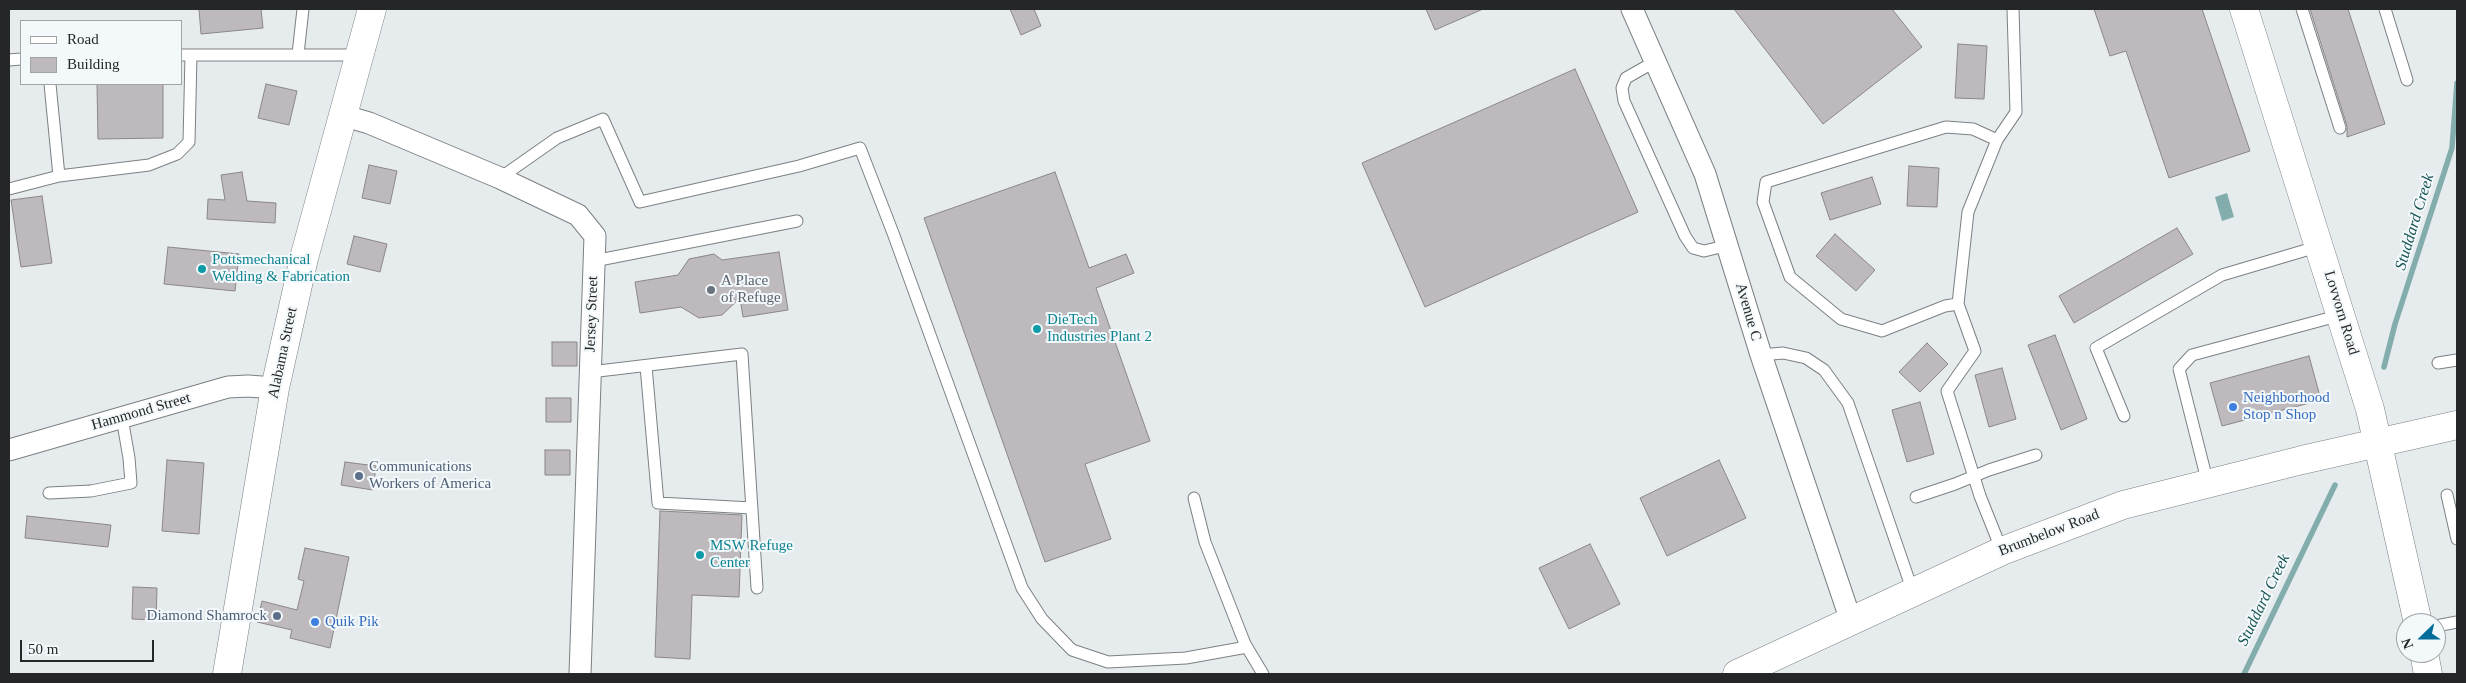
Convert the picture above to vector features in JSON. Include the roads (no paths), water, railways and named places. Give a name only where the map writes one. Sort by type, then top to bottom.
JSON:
[{"type":"street","name":"Alabama Street","points":[[227,674],[275,388],[304,258],[372,9]]},
{"type":"street","name":"Avenue C","points":[[1632,9],[1705,174],[1729,245],[1761,355],[1851,621]]},
{"type":"street","name":"Lovvorn Road","points":[[2244,9],[2320,246],[2379,443],[2416,613]]},
{"type":"street","name":"Jersey Street","points":[[342,115],[369,123],[500,178],[578,215],[595,236],[580,674]]},
{"type":"street","name":"Hammond Street","points":[[9,450],[228,388],[248,386],[275,388]]},
{"type":"street","name":"Brumbelow Road","points":[[1737,674],[2002,551],[2123,505],[2457,425]]},
{"type":"lane","points":[[298,54],[302,9]]},
{"type":"lane","points":[[2002,551],[1974,476],[1947,392],[1975,351],[1958,304],[1968,212],[1997,140],[2016,112],[2013,9]]},
{"type":"lane","points":[[2302,9],[2340,128]]},
{"type":"lane","points":[[2385,9],[2407,80]]},
{"type":"lane","points":[[9,189],[59,176],[149,165],[177,154],[189,142],[186,55],[358,55]]},
{"type":"lane","points":[[1656,61],[1626,78],[1622,88],[1624,101],[1685,236],[1693,248],[1704,251],[1729,245]]},
{"type":"lane","points":[[50,85],[59,176]]},
{"type":"lane","points":[[500,178],[557,138],[603,119],[640,202],[799,166],[860,148],[894,233],[1022,588],[1042,619],[1072,650],[1108,662],[1186,658],[1247,647]]},
{"type":"lane","points":[[1958,304],[1945,306],[1882,331],[1841,319],[1790,277],[1763,202],[1766,182],[1946,128],[1973,128],[1997,140]]},
{"type":"lane","points":[[594,261],[797,221]]},
{"type":"lane","points":[[2124,416],[2096,348],[2222,275],[2320,246]]},
{"type":"lane","points":[[2208,484],[2179,368],[2192,355],[2341,315]]},
{"type":"lane","points":[[1761,355],[1783,353],[1806,358],[1824,370],[1848,403],[1913,592]]},
{"type":"lane","points":[[590,372],[742,354],[757,588]]},
{"type":"lane","points":[[2438,364],[2457,360]]},
{"type":"lane","points":[[646,366],[658,503],[752,508]]},
{"type":"lane","points":[[49,493],[91,491],[131,483],[122,418]]},
{"type":"lane","points":[[1916,497],[2036,455]]},
{"type":"lane","points":[[2447,495],[2457,539]]},
{"type":"lane","points":[[1194,498],[1205,542],[1247,647],[1263,674]]},
{"type":"water","points":[[2227,193],[2234,217],[2222,221],[2215,197]]},
{"type":"waterway","name":"Studdard Creek","points":[[2384,367],[2395,324],[2452,148],[2457,83]]},
{"type":"waterway","name":"Studdard Creek","points":[[2244,674],[2335,485]]},
{"type":"place","name":"Pottsmechanical Welding & Fabrication","points":[[202,269]]},
{"type":"place","name":"A Place of Refuge","points":[[711,290]]},
{"type":"place","name":"DieTech Industries Plant 2","points":[[1037,329]]},
{"type":"place","name":"Neighborhood Stop n Shop","points":[[2233,407]]},
{"type":"place","name":"Communications Workers of America","points":[[359,476]]},
{"type":"place","name":"MSW Refuge Center","points":[[700,555]]},
{"type":"place","name":"Diamond Shamrock","points":[[277,616]]},
{"type":"place","name":"Quik Pik","points":[[315,622]]}]
